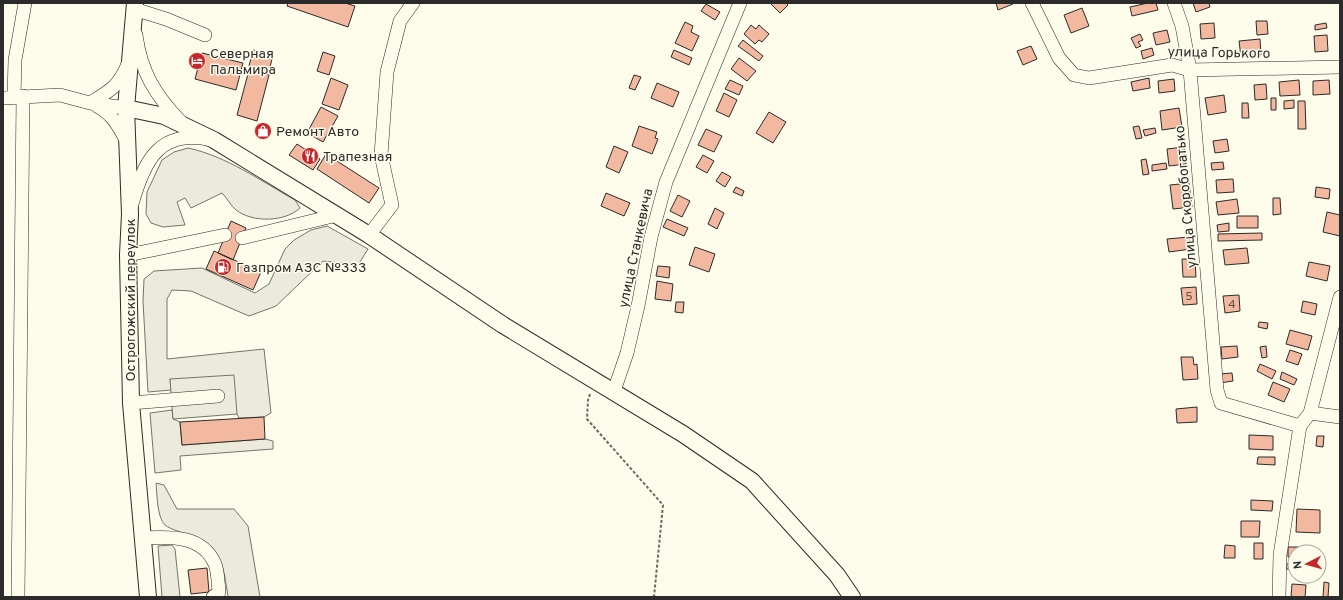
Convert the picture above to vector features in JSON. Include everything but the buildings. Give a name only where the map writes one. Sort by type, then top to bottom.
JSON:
[{"type":"main road","name":"Острогожский переулок","points":[[134,9],[126,108],[130,214],[128,256],[131,403],[148,597]]},
{"type":"main road","points":[[126,108],[164,116],[214,140],[369,235],[503,325],[683,434],[752,481],[837,575],[852,597]]},
{"type":"street","points":[[18,597],[13,97],[15,60],[24,3]]},
{"type":"street","points":[[369,235],[392,204],[381,155],[387,72],[400,21],[413,3]]},
{"type":"street","name":"улица Станкевича","points":[[614,391],[628,346],[638,306],[651,237],[666,182],[740,3]]},
{"type":"street","name":"улица Горького","points":[[1032,3],[1059,58],[1074,75],[1089,78],[1172,65],[1190,70],[1340,67]]},
{"type":"street","name":"улица Скоробогатько","points":[[1174,3],[1182,26],[1190,70],[1217,390],[1221,403],[1300,426]]},
{"type":"street","points":[[185,126],[164,105],[150,84],[141,59],[134,9],[166,19],[205,35]]},
{"type":"street","points":[[90,103],[110,90],[121,79],[130,58]]},
{"type":"street","points":[[13,97],[60,95],[90,103],[126,108]]},
{"type":"street","points":[[90,103],[108,112],[118,124],[128,144]]},
{"type":"street","points":[[130,214],[137,186],[146,164],[157,149],[176,139],[197,137],[214,140]]},
{"type":"street","points":[[242,238],[337,215]]},
{"type":"street","points":[[128,256],[225,236]]},
{"type":"street","points":[[1279,597],[1280,555],[1300,426],[1310,413],[1340,297]]},
{"type":"street","points":[[131,403],[218,396]]},
{"type":"street","points":[[1310,413],[1340,417]]},
{"type":"street","points":[[143,538],[177,537],[203,547],[215,564],[219,592],[212,597]]},
{"type":"path","points":[[595,380],[588,400],[587,419],[663,506],[654,597]]},
{"type":"shaded area","points":[[188,148],[230,163],[295,200],[300,208],[294,213],[286,216],[260,219],[243,214],[236,210],[222,193],[191,208],[185,198],[177,202],[185,225],[163,227],[151,223],[146,214],[147,192],[162,160],[174,152]]},
{"type":"shaded area","points":[[327,226],[368,249],[358,265],[323,261],[276,306],[249,316],[191,291],[172,290],[167,299],[167,359],[264,349],[271,413],[264,417],[239,418],[237,414],[170,379],[171,390],[148,392],[143,301],[144,279],[154,271],[202,268],[255,293],[269,284],[285,249],[294,240],[311,230]]},
{"type":"shaded area","points":[[234,375],[237,414],[173,419],[170,379]]},
{"type":"shaded area","points":[[172,410],[173,419],[180,422],[182,445],[265,439],[273,441],[273,449],[180,456],[181,470],[155,473],[150,413]]},
{"type":"shaded area","points":[[156,483],[164,485],[177,509],[234,509],[248,526],[260,597],[228,597],[225,576],[220,560],[215,553],[201,542],[168,527],[162,522],[158,505]]},
{"type":"shaded area","points":[[172,545],[175,549],[180,597],[162,597],[158,546]]},
{"type":"place","name":"Северная Пальмира","points":[[197,61]]},
{"type":"place","name":"Ремонт Авто","points":[[263,131]]},
{"type":"place","name":"Трапезная","points":[[310,156]]},
{"type":"place","name":"Газпром АЗС №333","points":[[223,267]]}]
